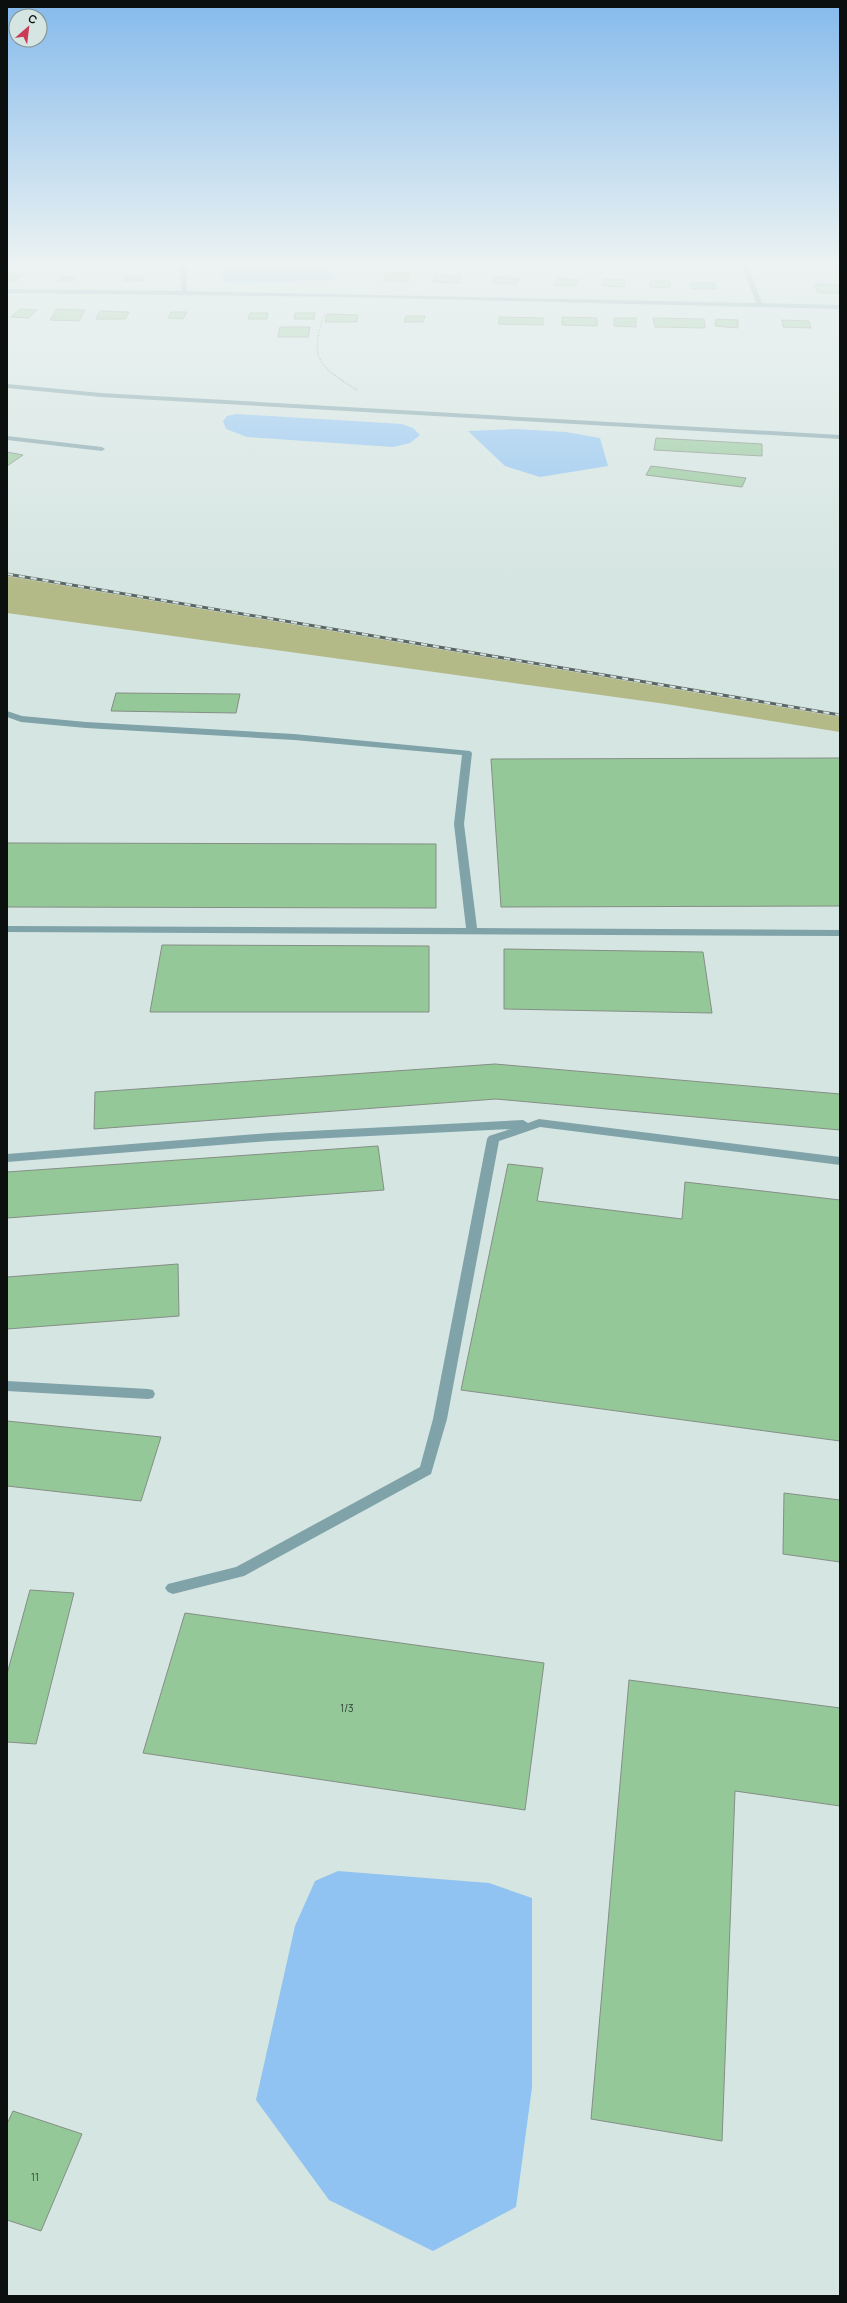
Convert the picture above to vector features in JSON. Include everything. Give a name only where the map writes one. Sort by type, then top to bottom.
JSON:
[{"type":"street","points":[[7,386],[101,395],[840,436]]},
{"type":"street","points":[[7,438],[102,449]]},
{"type":"street","points":[[7,714],[21,719],[86,725],[294,737],[467,752],[459,824],[472,932]]},
{"type":"street","points":[[7,929],[840,933]]},
{"type":"street","points":[[173,1588],[239,1572],[426,1470],[440,1419],[493,1139],[538,1123]]},
{"type":"street","points":[[7,1158],[270,1137],[538,1123],[840,1161]]},
{"type":"street","points":[[7,1386],[148,1394]]},
{"type":"path","points":[[328,372],[370,399],[370,410]]},
{"type":"green space","points":[[7,576],[840,717],[840,732],[666,704],[7,613]]},
{"type":"water","points":[[236,414],[402,424],[413,428],[420,435],[410,443],[393,447],[247,437],[226,429],[223,421],[227,416]]},
{"type":"water","points":[[515,429],[566,432],[600,438],[608,466],[540,477],[505,466],[468,431]]},
{"type":"water","points":[[338,1871],[489,1883],[532,1898],[532,2087],[516,2207],[433,2251],[329,2200],[256,2100],[295,1926],[315,1881]]},
{"type":"building","points":[[656,438],[762,444],[762,456],[654,450]]},
{"type":"building","points":[[7,452],[23,455],[7,466]]},
{"type":"building","points":[[651,466],[746,478],[742,487],[646,475]]},
{"type":"building","points":[[116,693],[240,694],[236,713],[111,711]]},
{"type":"building","points":[[840,758],[840,906],[501,907],[491,759]]},
{"type":"building","points":[[7,843],[436,844],[436,908],[7,907]]},
{"type":"building","points":[[162,945],[429,946],[429,1012],[150,1012]]},
{"type":"building","points":[[504,949],[703,952],[712,1013],[504,1009]]},
{"type":"building","points":[[495,1064],[840,1094],[840,1130],[496,1099],[94,1129],[95,1092]]},
{"type":"building","points":[[378,1146],[384,1190],[7,1218],[7,1172]]},
{"type":"building","points":[[508,1164],[543,1168],[537,1201],[682,1219],[685,1182],[840,1200],[840,1441],[461,1390]]},
{"type":"building","points":[[178,1264],[179,1316],[7,1329],[7,1277]]},
{"type":"building","points":[[7,1421],[161,1437],[141,1501],[7,1486]]},
{"type":"building","points":[[784,1493],[840,1500],[840,1562],[783,1554]]},
{"type":"building","points":[[30,1590],[74,1593],[36,1744],[7,1742],[7,1674]]},
{"type":"building","points":[[185,1613],[544,1663],[525,1810],[143,1753]]},
{"type":"building","points":[[629,1680],[840,1708],[840,1806],[735,1791],[722,2141],[591,2119]]},
{"type":"building","points":[[13,2111],[82,2134],[41,2231],[7,2220],[7,2124]]},
{"type":"railway","points":[[7,574],[840,715]]}]
